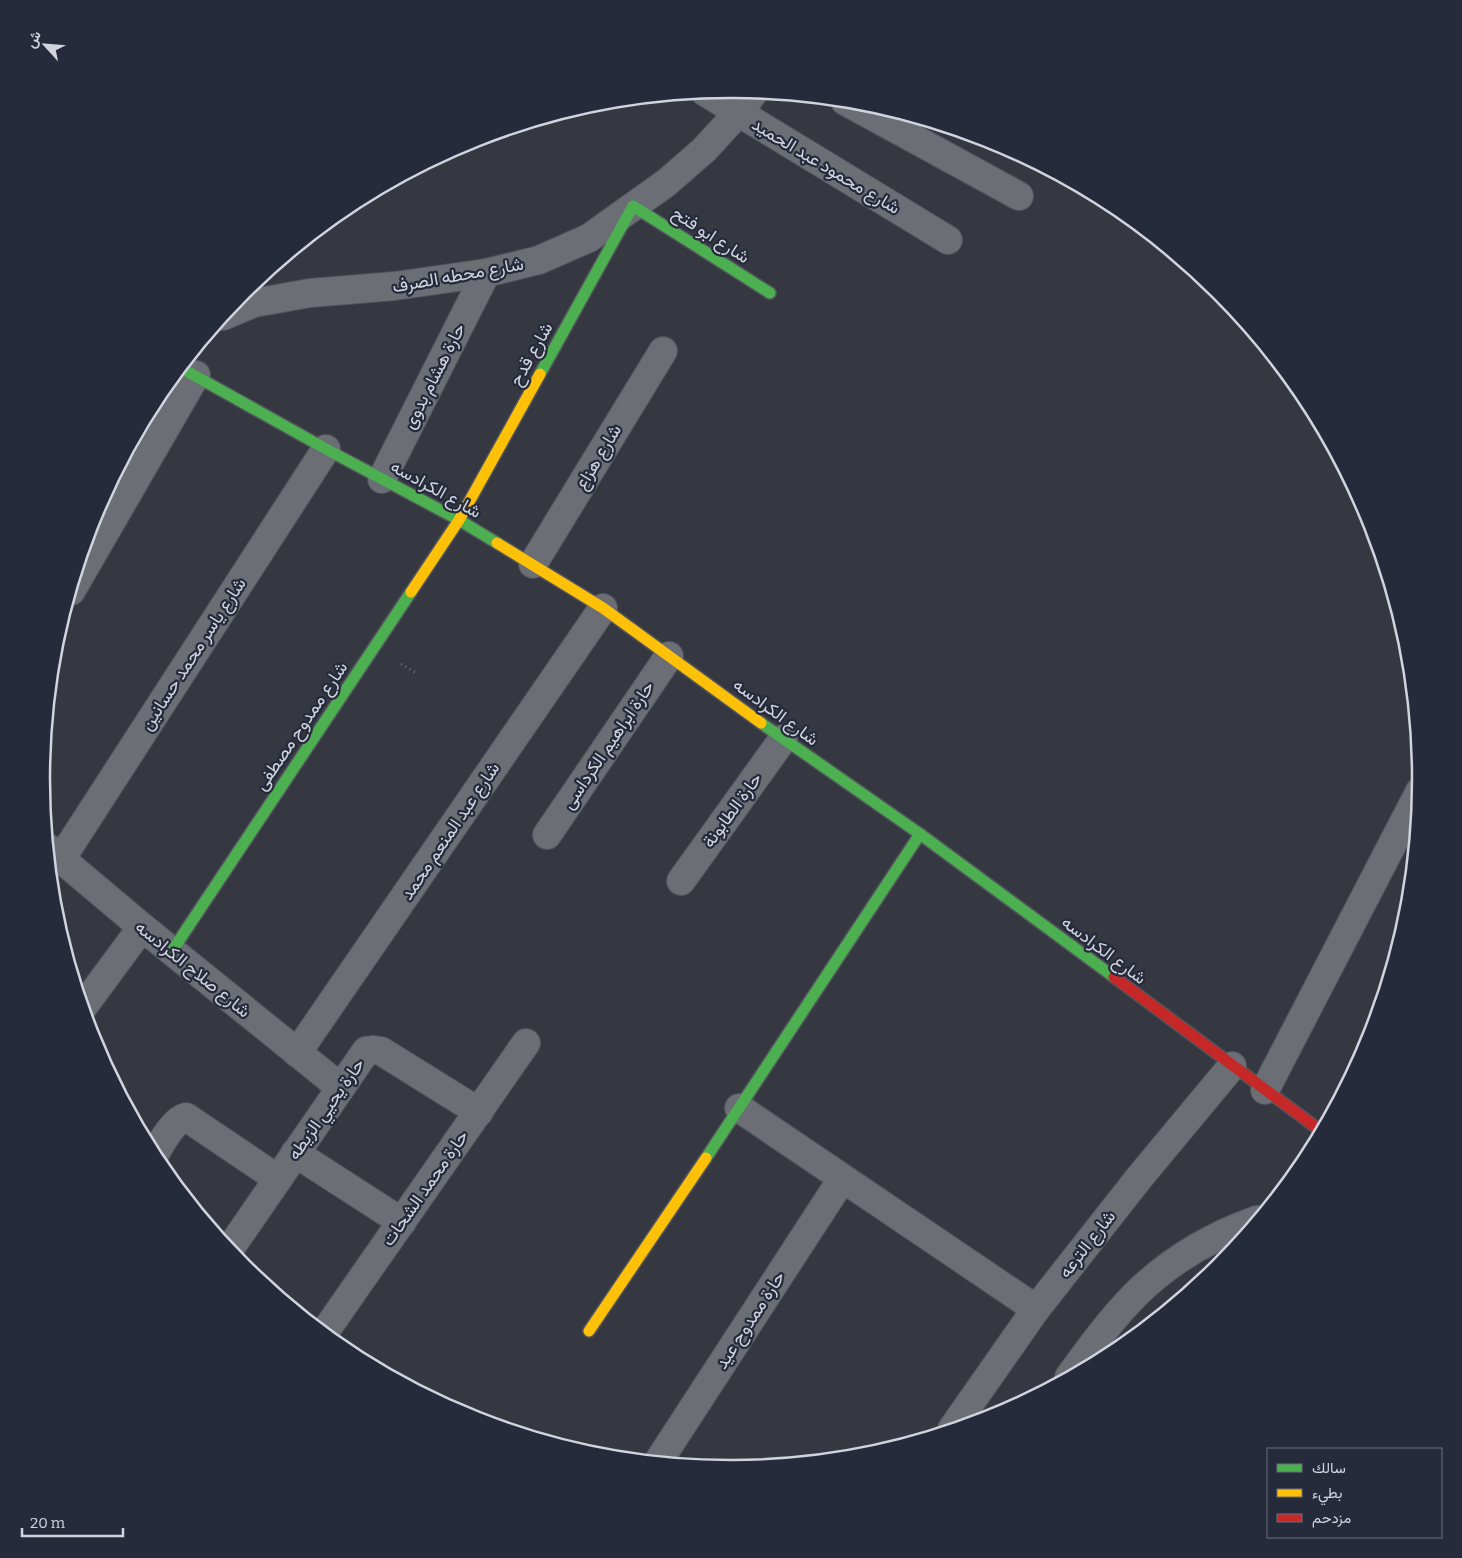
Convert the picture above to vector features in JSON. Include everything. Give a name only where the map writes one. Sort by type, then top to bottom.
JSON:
[{"type":"street","name":"شارع محمود عبد الحميد","points":[[715,98],[948,240]]},
{"type":"street","name":"شارع محطه الصرف","points":[[256,291],[310,293],[395,286],[486,273],[539,260],[589,238],[666,183],[704,150],[749,98]]},
{"type":"street","points":[[866,111],[1019,196]]},
{"type":"street","name":"شارع ابو فتح","points":[[633,206],[770,294]]},
{"type":"street","name":"شارع قدح","points":[[459,520],[633,206]]},
{"type":"street","name":"حارة هشام بدوى","points":[[382,479],[486,273]]},
{"type":"street","name":"شارع هزاع","points":[[533,564],[663,350]]},
{"type":"street","points":[[84,566],[188,371]]},
{"type":"street","name":"شارع الكرادسه","points":[[188,371],[326,449],[459,520],[602,608],[783,739],[920,834],[1316,1127]]},
{"type":"street","name":"شارع ياسر محمد حسانين","points":[[54,853],[326,449]]},
{"type":"street","name":"شارع ممدوح مصطفى","points":[[172,951],[459,520]]},
{"type":"street","name":"شارع عبد المنعم محمد","points":[[297,1053],[602,608]]},
{"type":"street","name":"حارة ابراهيم الكرداسى","points":[[547,835],[669,656]]},
{"type":"street","name":"حارة الطابونة","points":[[681,881],[783,739]]},
{"type":"street","points":[[1266,1090],[1411,808]]},
{"type":"street","points":[[589,1331],[920,834]]},
{"type":"street","name":"شارع صلاح الكرادسه","points":[[54,853],[142,927],[340,1087]]},
{"type":"street","points":[[87,1001],[142,927]]},
{"type":"street","name":"حارة محمد الشحات","points":[[328,1327],[526,1043]]},
{"type":"street","name":"حارة يحيي الزيطه","points":[[233,1244],[366,1051],[380,1051],[478,1112]]},
{"type":"street","name":"شارع الترعه","points":[[958,1421],[1036,1309],[1139,1178],[1232,1066]]},
{"type":"street","points":[[739,1108],[1036,1309]]},
{"type":"street","points":[[159,1148],[179,1118],[186,1117],[278,1179]]},
{"type":"street","points":[[295,1153],[402,1222]]},
{"type":"street","name":"حارة ممدوح عيد","points":[[662,1456],[842,1179]]},
{"type":"street","points":[[1077,1365],[1136,1294],[1166,1267],[1201,1244],[1247,1224]]},
{"type":"traffic: fast","points":[[540,374],[633,206],[770,293]]},
{"type":"traffic: fast","points":[[186,371],[459,520],[497,543]]},
{"type":"traffic: fast","points":[[172,951],[411,592]]},
{"type":"traffic: fast","points":[[761,723],[920,834],[1114,977]]},
{"type":"traffic: fast","points":[[706,1158],[920,834]]},
{"type":"traffic: slow","points":[[411,592],[459,520],[540,374]]},
{"type":"traffic: slow","points":[[497,543],[603,608],[761,723]]},
{"type":"traffic: slow","points":[[589,1331],[706,1158]]},
{"type":"traffic: jam","points":[[1114,977],[1316,1127]]}]
